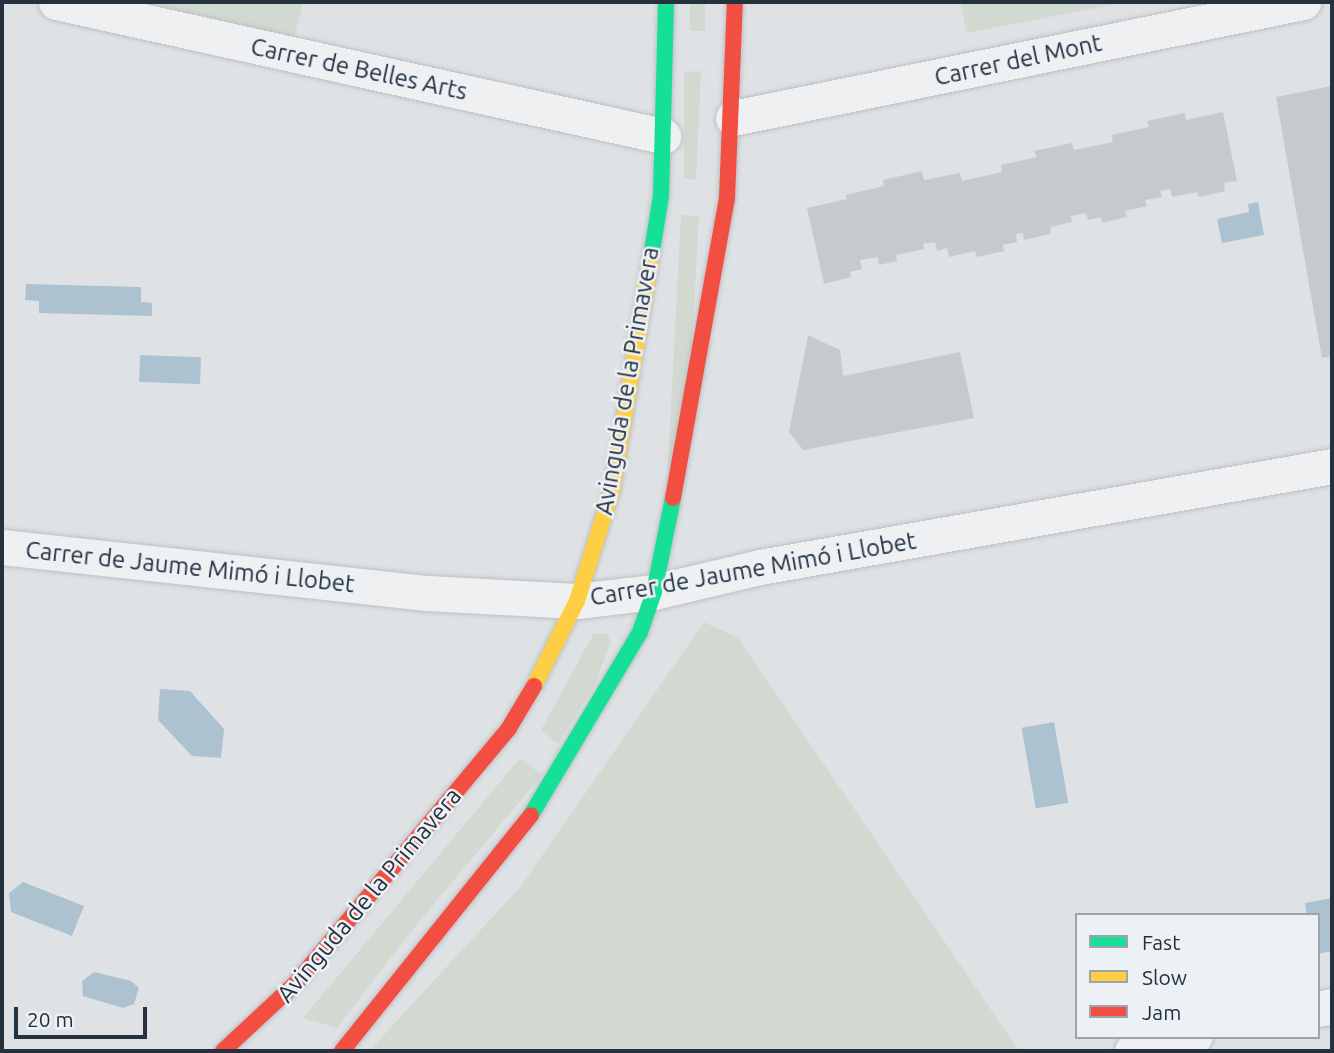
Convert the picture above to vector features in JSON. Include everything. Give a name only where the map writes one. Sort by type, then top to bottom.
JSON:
[{"type":"street","name":"Carrer de Belles Arts","points":[[56,2],[663,135]]},
{"type":"street","name":"Avinguda de la Primavera","points":[[223,1051],[296,984],[509,729],[552,656],[576,601],[612,490],[661,196],[666,2]]},
{"type":"street","points":[[342,1051],[520,831],[552,784],[612,685],[654,592],[701,362],[727,198],[733,118],[735,2]]},
{"type":"street","name":"Carrer del Mont","points":[[733,118],[1303,2]]},
{"type":"street","name":"Carrer de Jaume Mimó i Llobet","points":[[2,547],[428,593],[576,601],[654,592],[760,567],[1332,466]]},
{"type":"street","points":[[1132,1051],[1185,1039]]},
{"type":"shaded area","points":[[144,2],[303,2],[294,38]]},
{"type":"shaded area","points":[[690,2],[705,2],[705,31],[690,31]]},
{"type":"shaded area","points":[[960,2],[1126,2],[967,33]]},
{"type":"shaded area","points":[[701,71],[696,180],[684,178],[684,72]]},
{"type":"shaded area","points":[[681,215],[699,216],[686,470],[668,469]]},
{"type":"shaded area","points":[[704,622],[738,638],[1019,1051],[369,1051],[521,886]]},
{"type":"shaded area","points":[[594,633],[607,634],[611,642],[593,688],[558,744],[541,730]]},
{"type":"shaded area","points":[[520,758],[542,775],[417,924],[337,1028],[303,1018]]},
{"type":"water","points":[[1258,202],[1264,235],[1222,243],[1217,219],[1249,212],[1248,204]]},
{"type":"water","points":[[26,284],[141,287],[141,302],[152,303],[152,316],[39,313],[39,301],[25,300]]},
{"type":"water","points":[[140,355],[201,357],[200,384],[139,382]]},
{"type":"water","points":[[160,689],[190,691],[224,729],[221,758],[192,756],[158,720]]},
{"type":"water","points":[[1054,722],[1068,803],[1036,808],[1022,728]]},
{"type":"water","points":[[23,882],[84,906],[72,936],[11,912],[9,893]]},
{"type":"water","points":[[1332,898],[1332,951],[1320,954],[1320,913],[1307,913],[1305,903]]},
{"type":"water","points":[[94,972],[131,981],[139,988],[134,1004],[123,1008],[83,996],[82,981]]},
{"type":"building","points":[[1332,86],[1332,356],[1322,358],[1276,97]]},
{"type":"building","points":[[1223,112],[1237,181],[1224,183],[1225,191],[1199,197],[1197,192],[1172,197],[1170,189],[1160,191],[1162,197],[1145,200],[1147,206],[1125,211],[1127,217],[1102,223],[1101,217],[1088,220],[1086,213],[1071,216],[1072,222],[1051,227],[1050,234],[1024,240],[1023,233],[1016,234],[1017,242],[1003,245],[1004,251],[977,257],[975,251],[949,257],[947,248],[937,251],[935,242],[923,244],[924,249],[896,255],[897,261],[879,265],[878,257],[860,260],[862,269],[850,272],[851,277],[824,284],[807,208],[847,199],[846,195],[884,186],[883,180],[922,171],[924,180],[960,173],[962,181],[1002,172],[1001,165],[1037,157],[1034,151],[1072,143],[1074,150],[1113,142],[1111,135],[1149,127],[1147,121],[1185,113],[1186,120]]},
{"type":"building","points":[[808,335],[840,350],[843,376],[960,352],[974,418],[803,450],[789,432]]},
{"type":"traffic: fast","points":[[651,257],[661,196],[666,2]]},
{"type":"traffic: fast","points":[[531,815],[640,632],[654,592],[673,498]]},
{"type":"traffic: slow","points":[[534,686],[577,601],[612,490],[651,257]]},
{"type":"traffic: jam","points":[[673,498],[727,198],[735,2]]},
{"type":"traffic: jam","points":[[223,1051],[296,983],[509,728],[534,686]]},
{"type":"traffic: jam","points":[[342,1051],[531,815]]}]
